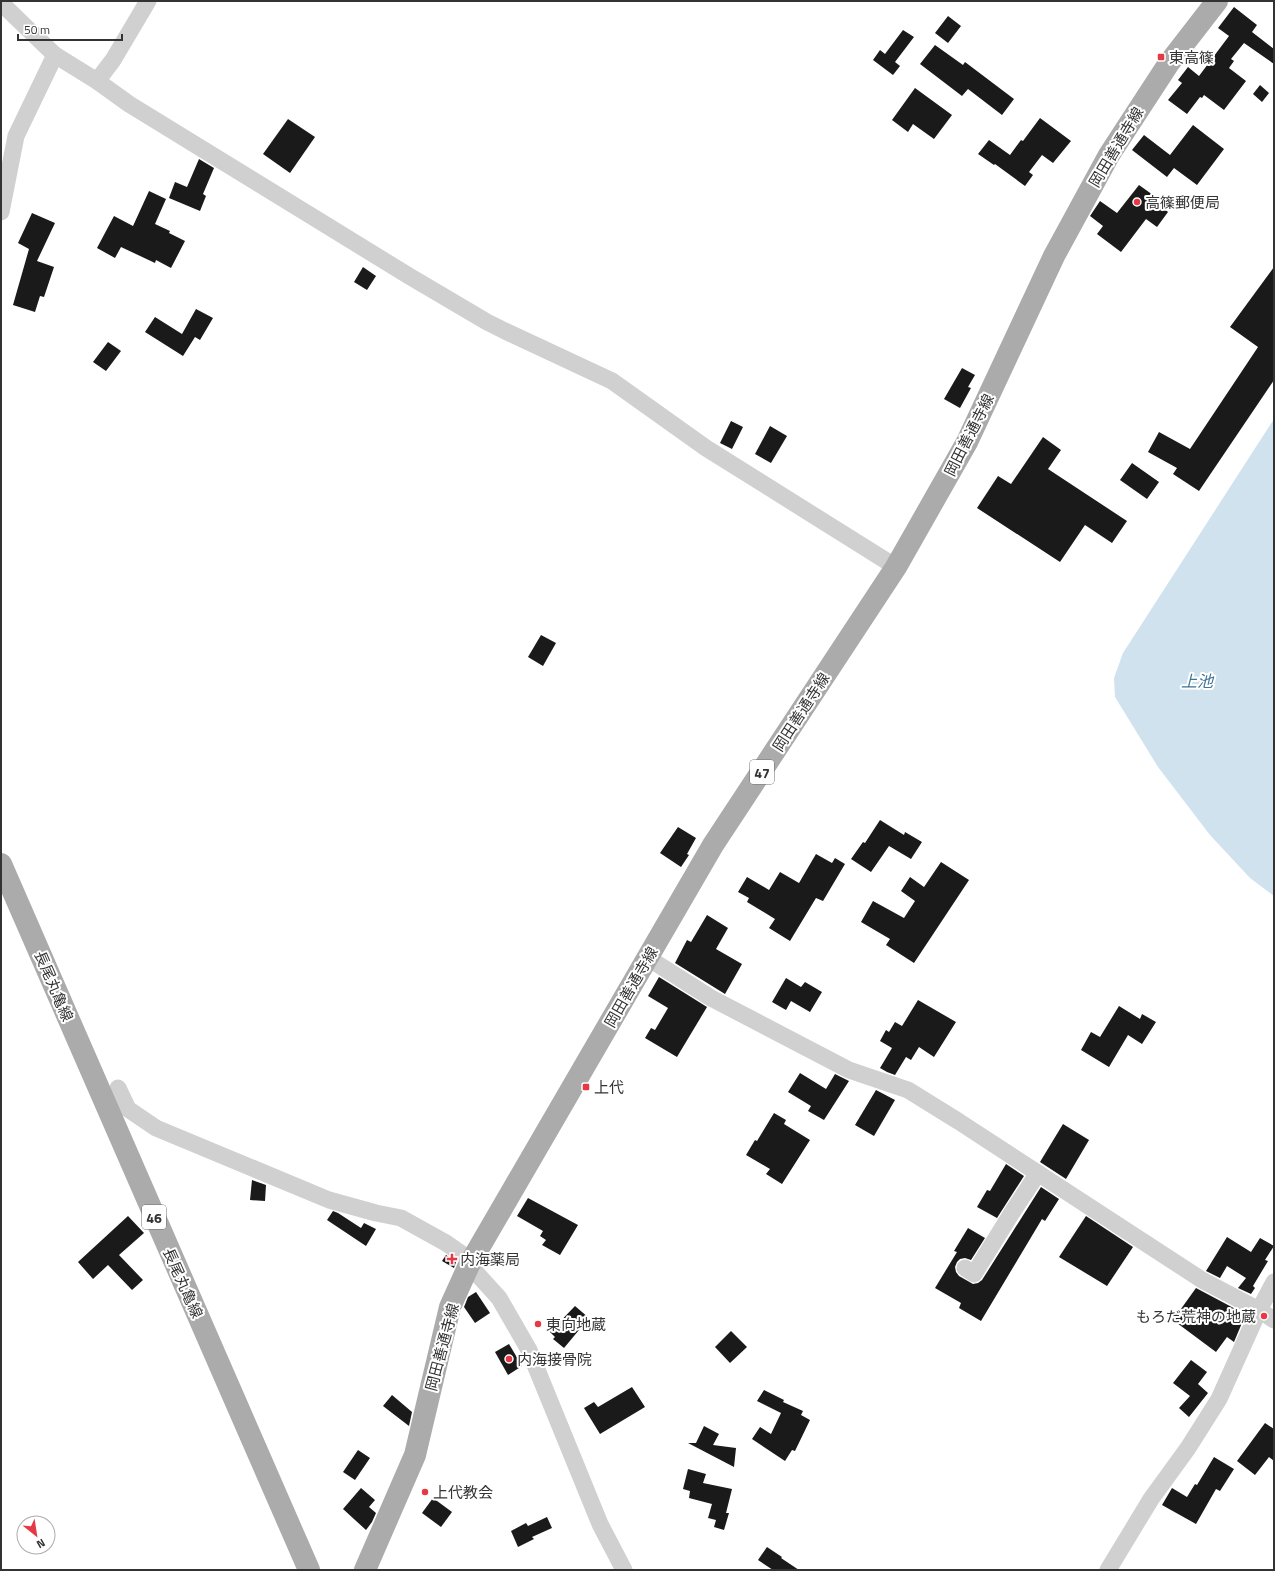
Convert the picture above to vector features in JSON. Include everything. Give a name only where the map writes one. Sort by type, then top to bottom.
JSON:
[{"type":"main road","name":"岡田善通寺線","points":[[365,1570],[414,1455],[450,1307],[470,1265],[713,845],[896,567],[967,442],[1054,256],[1109,155],[1169,63],[1217,1]]},
{"type":"main road","name":"長尾丸亀線","points":[[1,864],[119,1113],[309,1570]]},
{"type":"street","points":[[97,81],[113,60],[148,1]]},
{"type":"street","points":[[1,3],[55,56],[97,81],[129,104],[409,276],[505,331],[612,381],[706,448],[896,567]]},
{"type":"street","points":[[1,212],[16,136],[55,56]]},
{"type":"street","points":[[648,958],[711,998],[842,1066],[879,1081],[908,1090],[1202,1280],[1259,1310],[1274,1320]]},
{"type":"street","points":[[118,1088],[119,1113],[329,1200],[400,1218],[446,1242],[466,1256],[470,1265],[499,1298],[529,1350],[600,1524],[624,1570]]},
{"type":"street","points":[[974,1274],[1038,1173]]},
{"type":"street","points":[[1108,1570],[1151,1499],[1188,1448],[1219,1399],[1259,1310],[1274,1282]]},
{"type":"water","name":"上池","points":[[1274,419],[1274,896],[1250,878],[1210,835],[1158,767],[1115,697],[1114,678],[1123,653]]},
{"type":"building","points":[[1234,7],[1257,25],[1252,32],[1274,49],[1274,64],[1244,43],[1231,59],[1234,61],[1229,68],[1246,81],[1224,110],[1204,95],[1202,98],[1200,97],[1187,114],[1168,100],[1182,83],[1178,80],[1188,67],[1199,76],[1229,36],[1218,28]]},
{"type":"building","points":[[948,16],[961,26],[948,43],[935,33]]},
{"type":"building","points":[[903,30],[914,37],[895,62],[900,66],[893,75],[873,60],[880,50],[885,54]]},
{"type":"building","points":[[935,45],[963,65],[965,62],[1014,99],[1002,115],[968,89],[962,96],[920,64]]},
{"type":"building","points":[[1260,85],[1269,93],[1262,102],[1253,94]]},
{"type":"building","points":[[915,88],[952,115],[934,139],[913,124],[908,132],[892,120]]},
{"type":"building","points":[[1040,118],[1071,141],[1053,163],[1042,155],[1029,172],[1033,175],[1025,186],[995,164],[994,165],[978,154],[989,140],[1010,155],[1021,140],[1023,141]]},
{"type":"building","points":[[288,119],[315,137],[290,173],[263,154]]},
{"type":"building","points":[[1193,125],[1224,149],[1197,185],[1174,168],[1167,177],[1132,150],[1144,135],[1170,155]]},
{"type":"building","points":[[199,159],[214,168],[203,194],[206,196],[200,211],[169,198],[175,182],[187,187]]},
{"type":"building","points":[[1139,185],[1153,195],[1151,198],[1168,212],[1157,227],[1146,219],[1121,252],[1097,234],[1103,226],[1090,216],[1100,201],[1117,213]]},
{"type":"building","points":[[149,191],[166,199],[155,224],[170,231],[169,233],[185,241],[171,268],[156,260],[155,263],[121,247],[115,258],[97,248],[114,216],[133,226]]},
{"type":"building","points":[[32,213],[55,223],[37,261],[54,267],[44,297],[40,296],[35,312],[13,305],[29,249],[18,243]]},
{"type":"building","points":[[363,267],[376,276],[367,290],[354,282]]},
{"type":"building","points":[[1274,267],[1274,380],[1199,491],[1173,474],[1177,468],[1148,452],[1159,432],[1190,449],[1258,347],[1230,327]]},
{"type":"building","points":[[196,309],[213,318],[200,340],[195,337],[183,356],[145,332],[155,317],[182,334]]},
{"type":"building","points":[[108,342],[121,351],[106,371],[93,362]]},
{"type":"building","points":[[962,368],[975,375],[968,387],[971,388],[960,408],[944,399]]},
{"type":"building","points":[[731,421],[743,427],[732,449],[720,443]]},
{"type":"building","points":[[770,426],[787,436],[771,463],[755,454]]},
{"type":"building","points":[[1043,437],[1061,450],[1048,469],[1127,521],[1112,543],[1085,525],[1060,562],[977,508],[998,476],[1011,484]]},
{"type":"building","points":[[1132,463],[1159,482],[1147,499],[1120,480]]},
{"type":"building","points":[[541,635],[556,643],[543,666],[528,657]]},
{"type":"building","points":[[880,820],[904,835],[905,832],[922,842],[911,859],[889,846],[871,872],[851,859],[863,842],[865,843]]},
{"type":"building","points":[[678,827],[696,838],[687,854],[689,855],[681,867],[660,853]]},
{"type":"building","points":[[816,854],[832,863],[835,858],[845,864],[823,901],[816,898],[790,941],[769,928],[775,919],[747,902],[749,898],[738,892],[747,877],[769,890],[780,872],[799,883]]},
{"type":"building","points":[[941,862],[969,880],[914,963],[886,945],[890,939],[861,922],[873,901],[904,918],[915,901],[901,891],[910,877],[924,887]]},
{"type":"building","points":[[707,915],[728,928],[716,949],[742,964],[725,994],[675,963],[687,940],[691,942]]},
{"type":"building","points":[[659,977],[707,1007],[677,1057],[645,1038],[651,1028],[655,1030],[668,1008],[648,996]]},
{"type":"building","points":[[786,978],[801,987],[805,982],[822,992],[810,1012],[791,1001],[786,1010],[772,1002]]},
{"type":"building","points":[[918,1000],[956,1022],[934,1057],[919,1047],[911,1060],[906,1057],[895,1075],[880,1068],[892,1048],[880,1041],[886,1030],[889,1032],[895,1022],[902,1026]]},
{"type":"building","points":[[1119,1006],[1140,1019],[1142,1014],[1156,1022],[1142,1044],[1128,1035],[1109,1067],[1081,1050],[1091,1032],[1100,1037]]},
{"type":"building","points":[[800,1073],[826,1089],[835,1074],[849,1081],[824,1120],[808,1111],[811,1106],[788,1092]]},
{"type":"building","points":[[876,1090],[895,1100],[874,1136],[855,1125]]},
{"type":"building","points":[[774,1113],[786,1120],[784,1124],[810,1140],[782,1184],[766,1174],[770,1169],[746,1155],[755,1140],[757,1141]]},
{"type":"building","points":[[1063,1124],[1089,1140],[1066,1179],[1040,1162]]},
{"type":"building","points":[[1006,1164],[1024,1176],[997,1218],[977,1207],[987,1190],[990,1191]]},
{"type":"building","points":[[252,1180],[266,1185],[265,1201],[250,1200]]},
{"type":"building","points":[[1041,1187],[1059,1199],[1045,1221],[1042,1219],[981,1321],[959,1308],[961,1303],[935,1288],[957,1252],[954,1251],[968,1228],[985,1238],[971,1260],[965,1258],[960,1259],[957,1262],[955,1267],[956,1272],[959,1276],[973,1284],[982,1280]]},
{"type":"building","points":[[528,1198],[578,1225],[560,1255],[542,1245],[546,1240],[540,1236],[543,1231],[517,1216]]},
{"type":"building","points":[[333,1211],[361,1228],[364,1223],[376,1229],[366,1246],[327,1220]]},
{"type":"building","points":[[128,1216],[144,1233],[119,1255],[143,1280],[132,1290],[108,1265],[93,1279],[78,1262]]},
{"type":"building","points":[[1086,1216],[1133,1247],[1107,1286],[1059,1257]]},
{"type":"building","points":[[1227,1237],[1251,1252],[1260,1238],[1274,1246],[1265,1260],[1268,1261],[1253,1286],[1255,1288],[1251,1294],[1238,1288],[1246,1278],[1227,1266],[1220,1278],[1206,1271]]},
{"type":"building","points":[[446,1255],[456,1262],[454,1268],[442,1261]]},
{"type":"building","points":[[1196,1288],[1243,1313],[1238,1320],[1242,1323],[1234,1342],[1227,1337],[1216,1352],[1173,1320]]},
{"type":"building","points":[[476,1292],[490,1313],[475,1323],[464,1307],[468,1297]]},
{"type":"building","points":[[575,1306],[589,1318],[564,1348],[553,1339],[555,1337],[550,1332]]},
{"type":"building","points":[[731,1331],[747,1347],[730,1363],[715,1347]]},
{"type":"building","name":"内海接骨院","points":[[509,1344],[522,1366],[508,1375],[495,1352]]},
{"type":"building","points":[[1191,1360],[1207,1372],[1198,1384],[1208,1393],[1189,1417],[1179,1408],[1190,1396],[1173,1383]]},
{"type":"building","points":[[632,1387],[645,1407],[600,1434],[584,1408],[594,1402],[598,1407]]},
{"type":"building","points":[[764,1390],[784,1400],[783,1402],[803,1411],[801,1415],[810,1420],[795,1451],[792,1450],[785,1461],[752,1439],[760,1427],[771,1434],[781,1413],[757,1401]]},
{"type":"building","points":[[392,1395],[412,1412],[409,1426],[383,1406]]},
{"type":"building","points":[[1265,1423],[1274,1429],[1274,1461],[1269,1457],[1255,1475],[1237,1461]]},
{"type":"building","points":[[704,1426],[719,1434],[713,1445],[736,1448],[734,1467],[688,1443],[696,1443]]},
{"type":"building","points":[[358,1450],[370,1458],[355,1480],[343,1472]]},
{"type":"building","points":[[1214,1457],[1234,1469],[1220,1491],[1216,1489],[1196,1524],[1162,1505],[1172,1488],[1187,1497],[1195,1484],[1197,1485]]},
{"type":"building","points":[[688,1469],[706,1474],[703,1483],[732,1489],[726,1513],[729,1513],[724,1530],[714,1527],[716,1520],[708,1518],[712,1504],[689,1498],[690,1491],[683,1489]]},
{"type":"building","points":[[361,1488],[375,1500],[369,1507],[376,1513],[366,1530],[343,1509]]},
{"type":"building","points":[[433,1498],[452,1512],[441,1527],[422,1513]]},
{"type":"building","points":[[547,1517],[552,1528],[532,1537],[534,1539],[518,1547],[511,1531],[526,1523],[528,1526]]},
{"type":"building","points":[[767,1547],[799,1570],[773,1570],[758,1560]]},
{"type":"place","name":"東高篠","points":[[1161,57]]},
{"type":"place","name":"高篠郵便局","points":[[1137,202]]},
{"type":"place","name":"上代","points":[[586,1087]]},
{"type":"place","name":"内海薬局","points":[[452,1259]]},
{"type":"place","name":"もろだ荒神の地蔵","points":[[1264,1316]]},
{"type":"place","name":"東向地蔵","points":[[538,1324]]},
{"type":"place","name":"内海接骨院","points":[[509,1359]]},
{"type":"place","name":"上代教会","points":[[425,1492]]}]
